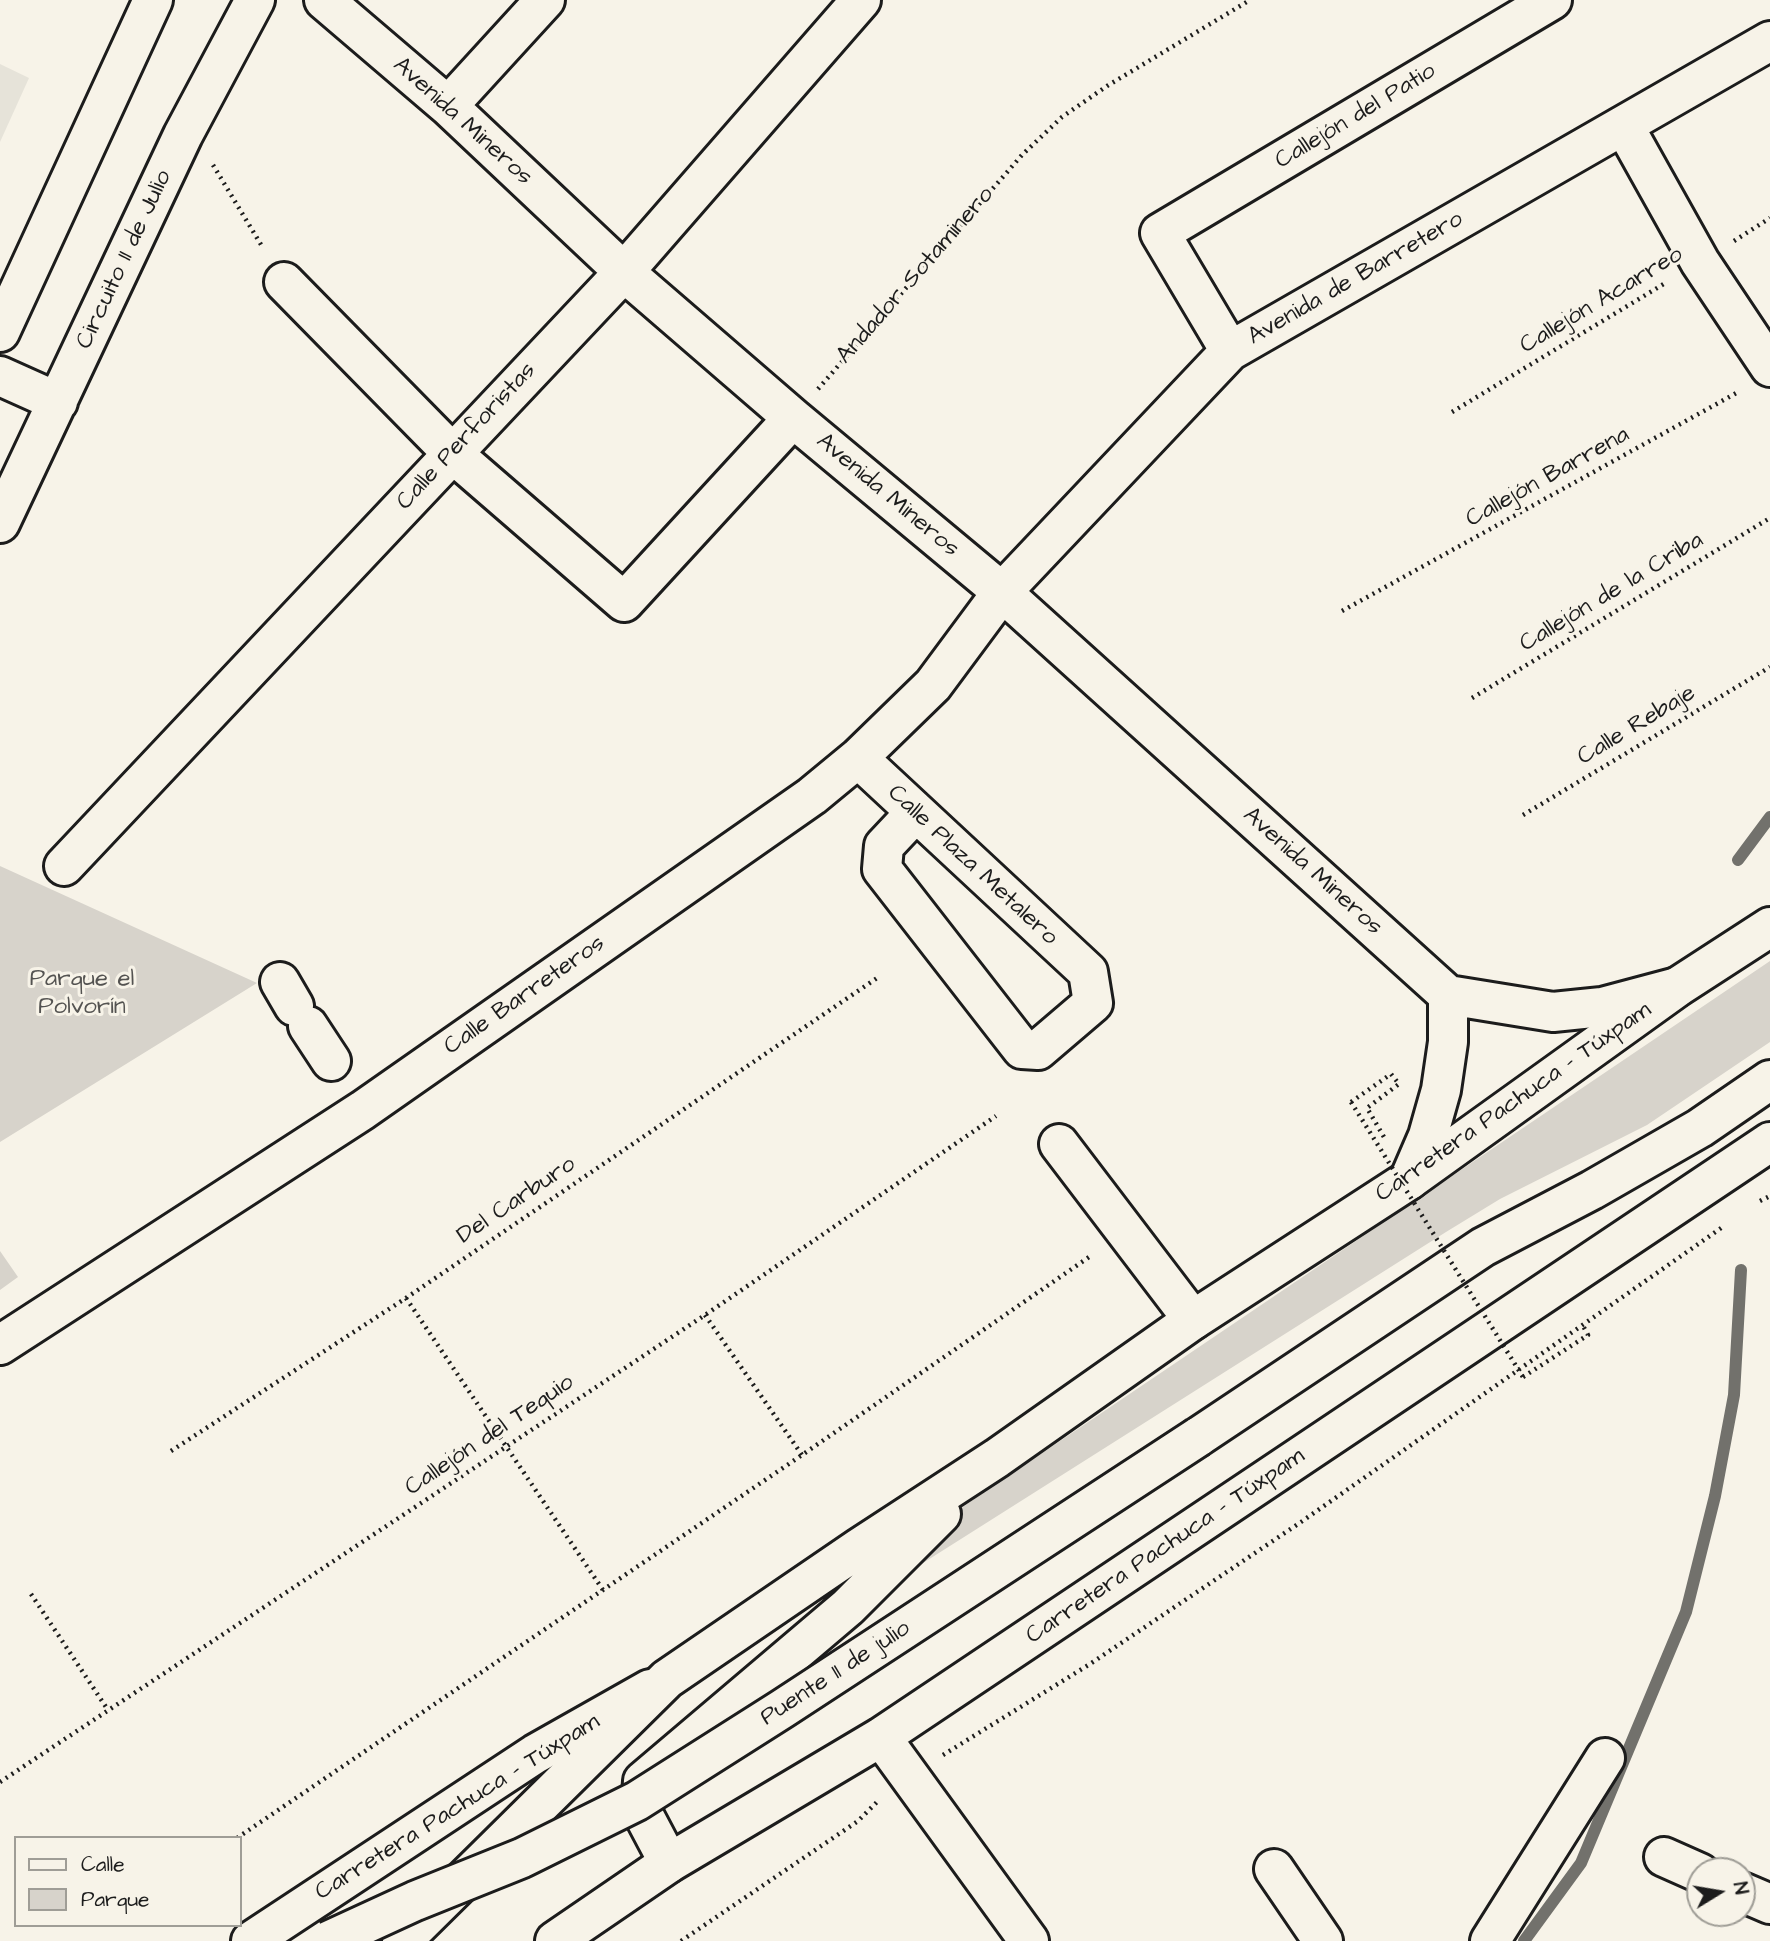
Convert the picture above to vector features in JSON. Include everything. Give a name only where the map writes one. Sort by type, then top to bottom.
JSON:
[{"type":"street","points":[[0,332],[153,0]]},
{"type":"street","name":"Circuito 11 de Julio","points":[[0,523],[183,135],[255,0]]},
{"type":"street","name":"Avenida Mineros","points":[[324,0],[448,106],[624,272],[793,418],[1002,592],[1448,995]]},
{"type":"street","points":[[448,106],[545,0]]},
{"type":"street","name":"Calle Perforistas","points":[[64,866],[624,272],[862,0]]},
{"type":"street","name":"Callejón del Patio","points":[[1230,351],[1160,233],[1552,0]]},
{"type":"street","name":"Avenida de Barretero","points":[[1002,592],[1230,351],[1770,41]]},
{"type":"street","points":[[1624,126],[1700,262],[1758,378]]},
{"type":"street","points":[[284,282],[452,453],[624,603],[793,418]]},
{"type":"street","points":[[0,376],[58,402]]},
{"type":"street","name":"Calle Barreteros","points":[[0,1345],[347,1086],[812,796],[858,758],[933,685],[1002,592]]},
{"type":"street","name":"Calle Plaza Metalero","points":[[858,758],[1088,972],[1093,1003],[1038,1050],[1022,1049],[882,869],[884,846],[915,813]]},
{"type":"street","name":"Carretera Pachuca - Túxpam","points":[[251,1941],[535,1754],[667,1679],[997,1458],[1193,1320],[1409,1180],[1679,986],[1770,927]]},
{"type":"street","points":[[1409,1180],[1428,1136],[1441,1090],[1448,1042],[1448,995],[1553,1012],[1602,1007],[1679,986]]},
{"type":"street","points":[[294,1005],[347,1086]]},
{"type":"street","name":"Puente 11 de julio","points":[[328,1941],[415,1901],[522,1858],[637,1801],[1198,1437],[1483,1247],[1592,1190],[1700,1128],[1770,1080]]},
{"type":"street","name":"Carretera Pachuca - Túxpam","points":[[555,1941],[669,1863],[881,1737],[1770,1142]]},
{"type":"street","points":[[1059,1144],[1193,1320]]},
{"type":"street","points":[[669,1863],[641,1810],[643,1781],[848,1607],[997,1458]]},
{"type":"street","name":"Carretera Pachuca - Túxpam","points":[[402,1941],[667,1679]]},
{"type":"street","points":[[881,1737],[1029,1941]]},
{"type":"street","points":[[1490,1941],[1605,1758]]},
{"type":"street","points":[[1664,1857],[1686,1867]]},
{"type":"street","points":[[1274,1869],[1324,1941]]},
{"type":"path","name":"Andador Sotaminero","points":[[793,418],[1022,155],[1062,117],[1107,86],[1251,0]]},
{"type":"path","points":[[206,155],[284,282]]},
{"type":"path","name":"Callejón Acarreo","points":[[1452,412],[1770,218]]},
{"type":"path","name":"Callejón Barrena","points":[[1342,611],[1758,378]]},
{"type":"path","name":"Callejón de la Criba","points":[[1472,698],[1770,518]]},
{"type":"path","name":"Calle Rebaje","points":[[1523,814],[1770,667]]},
{"type":"path","name":"Del Carburo","points":[[171,1451],[406,1298],[880,976]]},
{"type":"path","points":[[1367,1108],[1399,1084],[1391,1074],[1351,1102],[1523,1377],[1588,1335]]},
{"type":"path","name":"Callejón del Tequio","points":[[0,1782],[705,1315],[996,1116]]},
{"type":"path","points":[[1759,1202],[1770,1196]]},
{"type":"path","points":[[681,1941],[858,1821],[907,1773],[955,1749],[1090,1664],[1301,1522],[1726,1225]]},
{"type":"path","points":[[240,1836],[802,1455],[1126,1231]]},
{"type":"path","points":[[406,1298],[603,1590]]},
{"type":"path","points":[[705,1315],[802,1455]]},
{"type":"path","points":[[31,1594],[108,1710]]},
{"type":"shaded area","points":[[0,64],[29,78],[0,142]]},
{"type":"green space","name":"Parque el Polvorín","points":[[0,866],[257,983],[0,1142]]},
{"type":"green space","points":[[1770,961],[1770,1042],[1647,1125],[1500,1199],[1446,1232],[863,1601],[955,1512]]},
{"type":"green space","points":[[0,1251],[18,1277],[0,1290]]},
{"type":"waterway","points":[[1738,860],[1770,817]]},
{"type":"waterway","points":[[1524,1941],[1581,1863],[1686,1612],[1715,1496],[1734,1395],[1741,1270]]}]
